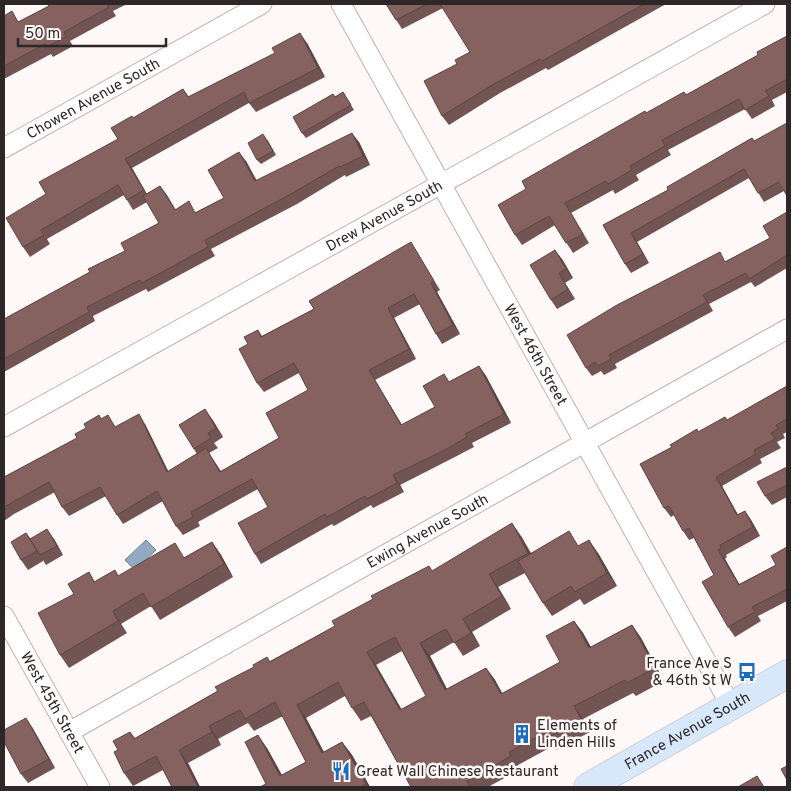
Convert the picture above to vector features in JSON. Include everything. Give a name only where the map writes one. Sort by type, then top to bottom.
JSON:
[{"type":"main road","name":"France Avenue South","points":[[588,787],[787,674]]},
{"type":"street","name":"Chowen Avenue South","points":[[4,148],[262,4]]},
{"type":"street","name":"West 46th Street","points":[[341,4],[442,182],[730,706]]},
{"type":"street","name":"Drew Avenue South","points":[[4,427],[765,4]]},
{"type":"street","name":"Ewing Avenue South","points":[[69,732],[787,329]]},
{"type":"street","name":"West 45th Street","points":[[4,616],[100,787]]},
{"type":"water","points":[[146,540],[156,550],[135,570],[125,560]]},
{"type":"building","points":[[48,4],[108,4],[109,7],[64,32],[66,37],[46,47],[45,44],[4,66],[4,16],[12,11],[18,22],[49,6]]},
{"type":"building","points":[[386,4],[427,4],[396,20]]},
{"type":"building","points":[[440,4],[644,4],[542,61],[540,59],[494,84],[442,116],[424,81],[457,64],[455,60],[470,52]]},
{"type":"building","points":[[300,33],[318,68],[249,103],[244,92],[125,159],[144,190],[127,200],[118,185],[41,230],[44,235],[23,247],[6,218],[46,194],[39,182],[118,139],[111,128],[132,116],[133,118],[183,89],[188,97],[275,53],[272,48]]},
{"type":"building","points":[[787,36],[787,79],[765,91],[769,96],[745,110],[739,99],[662,140],[665,146],[630,166],[632,170],[608,184],[606,181],[565,203],[583,234],[566,243],[549,216],[515,235],[498,205],[526,189],[522,181],[645,111],[646,113],[684,92],[686,95],[758,55],[757,52]]},
{"type":"building","points":[[343,92],[351,105],[302,133],[293,117],[333,94],[335,97]]},
{"type":"building","points":[[787,123],[787,196],[779,182],[758,193],[744,169],[631,233],[643,254],[625,264],[603,225],[668,190],[667,187],[752,138],[754,141]]},
{"type":"building","points":[[352,133],[363,156],[339,166],[205,240],[208,247],[142,283],[140,280],[87,307],[89,312],[4,359],[4,319],[90,272],[88,269],[125,251],[121,243],[159,223],[143,196],[160,186],[175,210],[189,201],[195,213],[224,198],[208,170],[239,152],[255,181]]},
{"type":"building","points":[[263,134],[273,151],[257,160],[248,143]]},
{"type":"building","points":[[787,212],[787,255],[749,279],[746,273],[703,295],[707,302],[609,355],[611,359],[598,366],[595,362],[586,368],[567,335],[617,305],[720,252],[725,262],[770,238],[763,226]]},
{"type":"building","points":[[411,242],[434,281],[431,283],[453,325],[436,334],[414,294],[388,308],[409,349],[369,370],[401,425],[435,407],[423,386],[444,374],[449,382],[479,366],[504,414],[465,434],[467,437],[445,450],[393,475],[397,483],[367,499],[365,496],[327,517],[325,514],[255,554],[238,523],[268,507],[252,479],[191,512],[193,517],[176,526],[157,491],[117,515],[100,487],[62,507],[49,482],[4,507],[4,477],[77,438],[75,434],[86,428],[84,424],[99,415],[101,419],[108,415],[115,427],[139,414],[167,472],[206,448],[220,472],[279,438],[266,413],[308,390],[294,363],[257,383],[239,349],[248,344],[244,337],[258,330],[261,337],[314,309],[309,301]]},
{"type":"building","points":[[555,250],[566,269],[559,273],[568,289],[551,300],[530,265]]},
{"type":"building","points":[[787,386],[787,419],[776,425],[778,429],[771,433],[775,439],[754,450],[756,454],[716,477],[737,515],[745,511],[753,527],[720,545],[721,548],[718,550],[739,585],[776,565],[771,556],[787,547],[787,589],[752,607],[755,612],[728,627],[702,582],[714,575],[689,528],[683,531],[669,506],[664,508],[640,464],[672,447],[670,445],[697,429],[698,432],[725,417],[727,420]]},
{"type":"building","points":[[205,409],[216,428],[208,433],[211,438],[194,449],[179,425]]},
{"type":"building","points":[[787,467],[787,485],[765,496],[757,482]]},
{"type":"building","points":[[512,523],[528,553],[489,574],[502,596],[463,619],[471,633],[454,643],[446,629],[420,643],[445,690],[486,668],[501,694],[560,662],[546,636],[574,621],[589,648],[632,625],[655,668],[627,683],[625,680],[574,706],[581,719],[547,738],[544,733],[509,752],[511,756],[467,781],[470,787],[411,787],[364,702],[352,708],[338,682],[297,705],[322,753],[342,742],[366,784],[360,787],[260,787],[266,784],[245,742],[258,735],[280,776],[306,762],[275,702],[245,719],[240,710],[209,726],[212,732],[179,750],[198,787],[172,787],[156,756],[124,773],[114,752],[118,750],[113,741],[130,732],[134,739],[218,691],[215,687],[254,667],[253,665],[267,657],[270,662],[335,626],[332,621],[373,599],[371,596],[429,566],[432,571]],"holes":[[[395,637],[426,696],[400,710],[367,652]]]},
{"type":"building","points":[[47,529],[57,546],[40,555],[30,539]]},
{"type":"building","points":[[569,531],[578,546],[589,540],[607,573],[575,592],[571,586],[543,603],[518,561]]},
{"type":"building","points":[[26,533],[37,551],[21,560],[11,542]]},
{"type":"building","points":[[212,542],[224,564],[151,607],[143,593],[113,611],[118,621],[60,655],[38,613],[74,594],[68,584],[89,572],[94,582],[115,570],[118,576],[175,543],[184,558]]},
{"type":"building","points":[[26,718],[49,759],[21,774],[4,742],[4,730]]},
{"type":"building","points":[[787,766],[787,780],[781,769]]},
{"type":"building","points":[[757,776],[764,787],[738,787]]},
{"type":"place","name":"France Ave S & 46th St W","points":[[747,672]]},
{"type":"place","name":"Elements of Linden Hills","points":[[522,734]]},
{"type":"place","name":"Great Wall Chinese Restaurant","points":[[341,771]]}]
